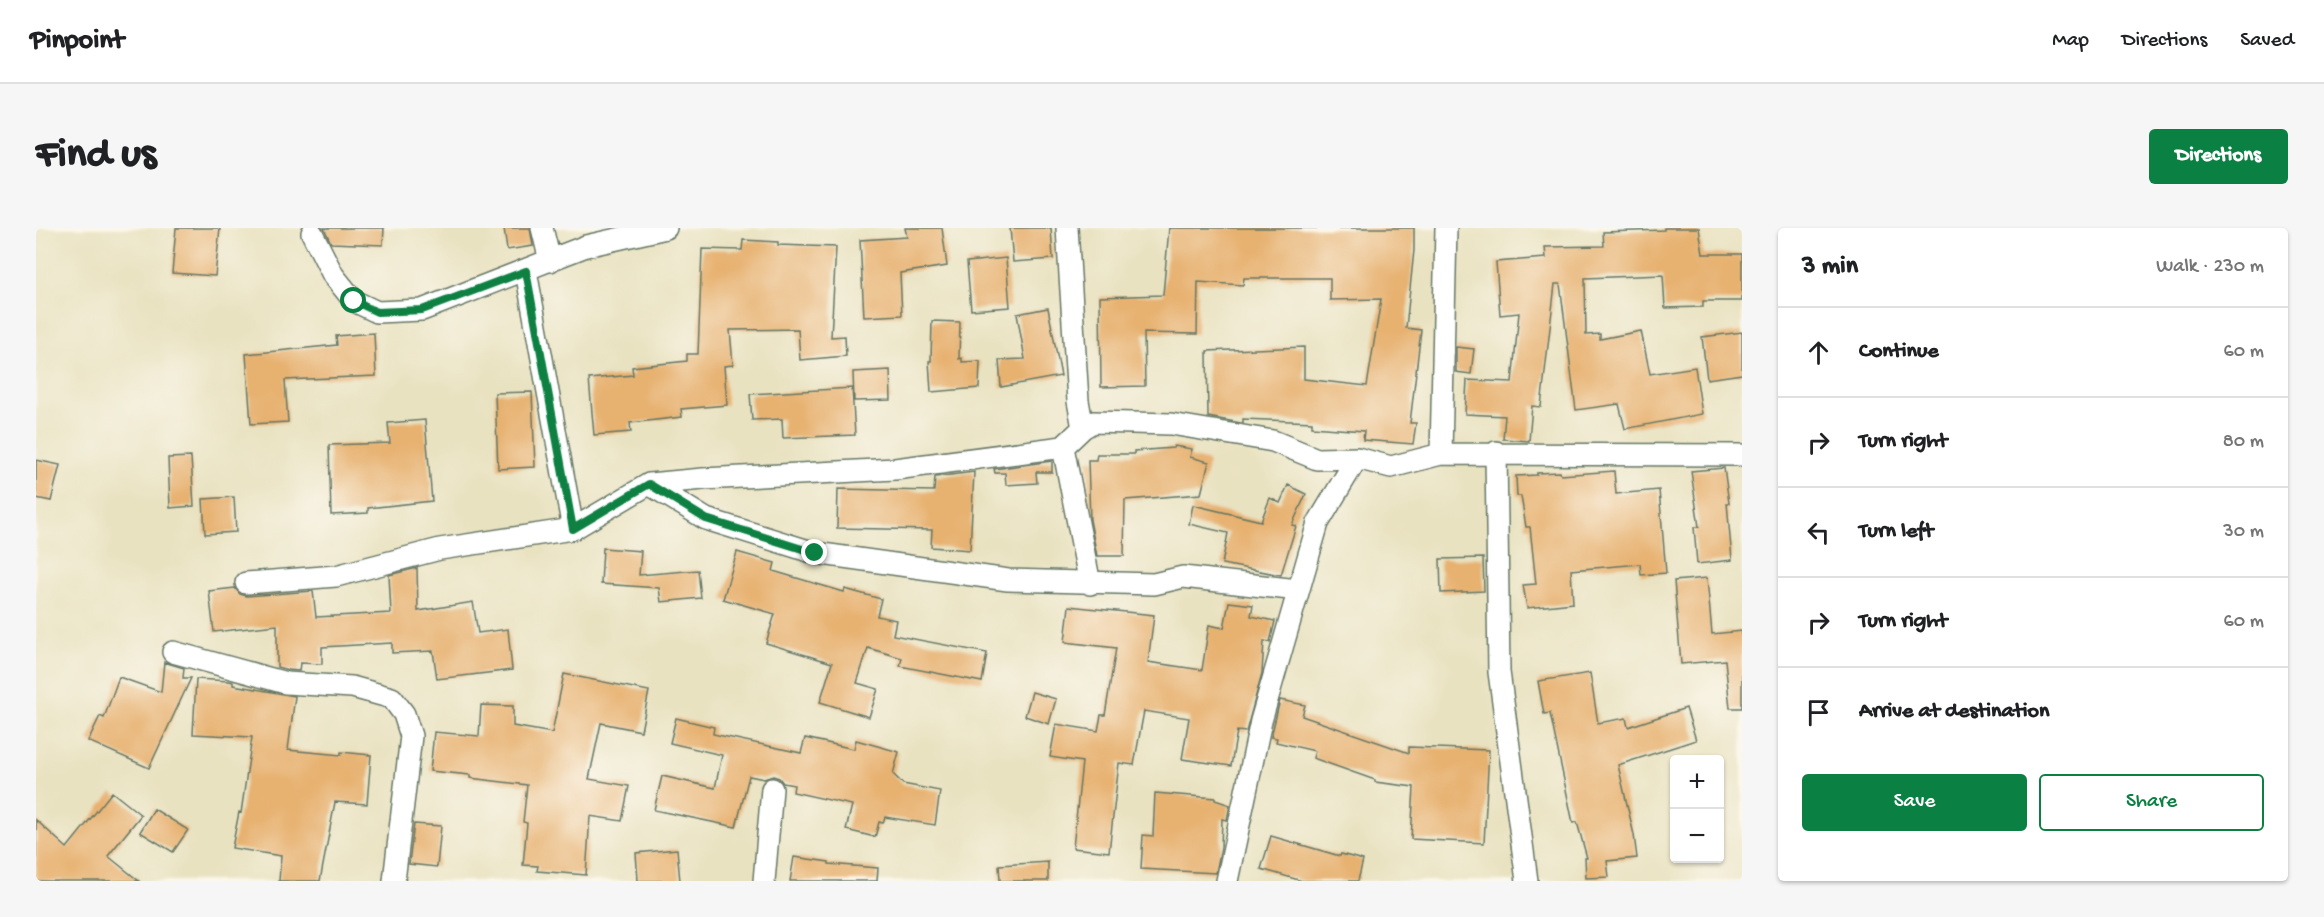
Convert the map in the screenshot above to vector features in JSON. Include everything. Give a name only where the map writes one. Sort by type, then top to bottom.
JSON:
[{"type":"street","points":[[542,228],[550,261]]},
{"type":"street","points":[[312,232],[333,275],[354,301],[377,312],[422,310],[586,246],[666,228]]},
{"type":"street","points":[[1067,228],[1078,401],[1083,428]]},
{"type":"street","points":[[1441,454],[1446,228]]},
{"type":"street","points":[[526,271],[573,529]]},
{"type":"street","points":[[246,584],[336,576],[440,549],[573,529],[649,484],[896,469],[1063,447],[1093,422],[1171,424],[1274,441],[1317,459],[1357,458],[1391,467],[1441,454],[1496,452],[1742,455]]},
{"type":"street","points":[[1063,447],[1090,584]]},
{"type":"street","points":[[1496,452],[1499,672],[1527,881]]},
{"type":"street","points":[[1227,881],[1261,721],[1318,523],[1357,458]]},
{"type":"street","points":[[649,484],[706,519],[815,553],[1008,580],[1155,584],[1183,577],[1298,590]]},
{"type":"street","points":[[174,652],[286,683],[352,687],[392,698],[404,714],[411,736],[394,881]]},
{"type":"street","points":[[764,881],[772,789]]},
{"type":"building","points":[[176,228],[220,228],[215,276],[172,273]]},
{"type":"building","points":[[324,228],[384,228],[383,245],[331,243]]},
{"type":"building","points":[[504,228],[530,228],[533,246],[507,250]]},
{"type":"building","points":[[905,228],[942,228],[947,266],[900,273],[902,315],[864,317],[860,240],[907,237]]},
{"type":"building","points":[[1010,228],[1051,228],[1053,259],[1013,262]]},
{"type":"building","points":[[1169,228],[1414,228],[1406,328],[1421,330],[1410,423],[1416,423],[1413,444],[1363,440],[1364,431],[1312,427],[1312,422],[1243,419],[1241,423],[1208,417],[1207,351],[1304,347],[1304,379],[1367,386],[1381,299],[1330,300],[1330,278],[1244,278],[1243,285],[1198,282],[1197,334],[1144,333],[1145,386],[1101,387],[1100,297],[1163,295]]},
{"type":"building","points":[[1664,228],[1699,228],[1703,254],[1742,254],[1742,301],[1703,301],[1703,307],[1665,308],[1663,275],[1585,278],[1586,335],[1600,334],[1600,339],[1641,331],[1650,374],[1695,367],[1702,414],[1625,429],[1619,404],[1576,410],[1560,284],[1555,284],[1541,407],[1532,406],[1529,441],[1503,439],[1505,416],[1465,414],[1467,380],[1512,382],[1519,313],[1500,315],[1496,262],[1546,258],[1545,247],[1604,246],[1603,232],[1664,230]]},
{"type":"building","points":[[743,240],[778,242],[778,245],[836,247],[831,337],[845,336],[846,356],[800,360],[798,329],[730,330],[733,365],[724,366],[727,405],[681,409],[682,417],[630,423],[631,432],[594,435],[589,379],[633,375],[632,367],[687,361],[687,354],[698,354],[702,249],[742,250]]},
{"type":"building","points":[[1006,258],[1010,307],[971,310],[967,262]]},
{"type":"building","points":[[1048,308],[1061,376],[1001,387],[999,360],[1025,359],[1017,314]]},
{"type":"building","points":[[932,321],[960,322],[959,359],[962,358],[962,362],[980,361],[979,388],[931,392],[929,361],[931,361]]},
{"type":"building","points":[[1742,332],[1742,374],[1707,379],[1702,337]]},
{"type":"building","points":[[374,333],[376,376],[285,380],[288,422],[251,424],[246,354],[337,345],[336,336]]},
{"type":"building","points":[[1456,347],[1474,349],[1471,374],[1456,372]]},
{"type":"building","points":[[890,370],[891,400],[854,401],[853,372]]},
{"type":"building","points":[[852,388],[855,435],[783,438],[782,419],[752,420],[750,394]]},
{"type":"building","points":[[532,392],[535,467],[498,469],[495,393]]},
{"type":"building","points":[[425,420],[432,501],[368,508],[368,513],[331,515],[329,445],[390,443],[388,423]]},
{"type":"building","points":[[1174,446],[1192,449],[1190,457],[1209,462],[1201,494],[1125,500],[1124,556],[1097,556],[1090,520],[1088,460],[1096,460],[1097,454],[1134,454],[1134,451],[1173,448]]},
{"type":"building","points":[[191,457],[194,506],[170,508],[168,458]]},
{"type":"building","points":[[36,460],[60,465],[51,501],[36,498]]},
{"type":"building","points":[[1052,461],[1052,472],[1036,472],[1037,483],[1006,485],[1005,473],[995,473],[994,469]]},
{"type":"building","points":[[1724,468],[1729,503],[1727,503],[1732,560],[1697,564],[1694,527],[1699,527],[1691,471]]},
{"type":"building","points":[[1614,471],[1616,494],[1659,490],[1666,573],[1641,575],[1640,564],[1571,570],[1573,603],[1527,608],[1523,585],[1536,584],[1530,527],[1526,527],[1521,496],[1517,496],[1516,476],[1537,475],[1537,473],[1560,472],[1561,475]]},
{"type":"building","points":[[974,472],[970,550],[931,547],[932,530],[837,528],[838,489],[934,491],[935,477]]},
{"type":"building","points":[[1288,485],[1306,494],[1292,525],[1296,526],[1281,575],[1222,564],[1228,533],[1189,524],[1193,505],[1261,521],[1270,498],[1280,503]]},
{"type":"building","points":[[234,497],[236,532],[205,534],[203,499]]},
{"type":"building","points":[[603,548],[641,551],[639,575],[698,570],[701,598],[661,602],[659,588],[601,584]]},
{"type":"building","points":[[737,552],[775,563],[773,571],[844,592],[845,589],[881,599],[877,616],[896,620],[893,635],[987,653],[982,682],[900,666],[902,658],[868,648],[857,683],[878,689],[869,717],[820,702],[832,663],[766,643],[775,614],[723,599]]},
{"type":"building","points":[[1483,558],[1484,591],[1441,593],[1440,559]]},
{"type":"building","points":[[417,568],[418,611],[473,602],[478,633],[508,629],[512,670],[437,679],[433,651],[392,653],[392,643],[322,647],[322,664],[300,663],[299,671],[288,670],[277,667],[277,625],[214,632],[209,591],[235,588],[240,594],[247,596],[313,591],[316,617],[391,613],[389,575]]},
{"type":"building","points":[[1707,578],[1712,634],[1742,631],[1742,708],[1730,708],[1725,660],[1681,664],[1674,581]]},
{"type":"building","points":[[1229,602],[1253,605],[1251,616],[1275,621],[1270,642],[1264,641],[1262,673],[1246,732],[1237,731],[1231,766],[1182,759],[1189,718],[1144,711],[1134,765],[1119,763],[1109,852],[1073,848],[1082,762],[1050,757],[1056,724],[1098,731],[1101,715],[1105,715],[1116,648],[1065,642],[1069,606],[1154,615],[1148,662],[1202,670],[1209,625],[1224,628]]},
{"type":"building","points":[[164,662],[184,668],[183,678],[191,678],[149,768],[88,741],[100,716],[104,718],[119,677],[161,692]]},
{"type":"building","points":[[1590,673],[1598,723],[1626,718],[1628,727],[1686,708],[1696,740],[1618,765],[1637,858],[1607,861],[1609,877],[1586,878],[1585,858],[1587,858],[1577,822],[1573,823],[1550,713],[1544,714],[1538,681]]},
{"type":"building","points":[[564,674],[649,691],[641,731],[601,723],[589,779],[629,786],[622,821],[590,816],[586,875],[537,871],[538,866],[523,865],[527,823],[523,822],[527,785],[430,771],[434,732],[479,736],[481,705],[513,706],[513,726],[552,733]]},
{"type":"building","points":[[196,679],[229,681],[233,682],[233,685],[295,696],[288,750],[341,755],[341,752],[371,755],[367,804],[335,802],[320,881],[279,881],[281,856],[232,848],[239,812],[241,813],[252,737],[193,734]]},
{"type":"building","points":[[1032,692],[1056,699],[1049,724],[1025,716]]},
{"type":"building","points":[[1280,700],[1305,705],[1302,716],[1409,753],[1409,747],[1489,750],[1484,843],[1411,839],[1414,787],[1375,782],[1375,780],[1313,758],[1315,751],[1276,742],[1277,738],[1271,737]]},
{"type":"building","points":[[676,718],[714,727],[713,734],[801,753],[805,738],[854,749],[856,740],[899,752],[893,774],[903,784],[940,791],[935,825],[885,817],[883,823],[879,822],[875,837],[846,830],[852,805],[793,792],[794,785],[783,783],[779,778],[773,776],[764,779],[749,776],[736,827],[654,810],[662,776],[715,788],[722,755],[670,743]]},
{"type":"building","points":[[112,792],[141,815],[108,856],[139,881],[36,881],[36,820],[67,848]]},
{"type":"building","points":[[1155,793],[1215,798],[1215,800],[1230,805],[1227,820],[1222,819],[1221,847],[1216,873],[1141,869],[1143,835],[1153,836]]},
{"type":"building","points":[[154,809],[188,830],[173,852],[140,832]]},
{"type":"building","points":[[414,824],[441,826],[437,867],[409,864]]},
{"type":"building","points":[[1271,836],[1340,856],[1341,854],[1363,860],[1358,881],[1302,881],[1261,869]]},
{"type":"building","points":[[677,849],[680,881],[638,881],[636,853]]},
{"type":"building","points":[[794,857],[829,862],[829,864],[878,868],[877,881],[790,881]]},
{"type":"building","points":[[1048,862],[1048,881],[1000,881],[999,865]]},
{"type":"route","points":[[354,301],[377,312],[422,310],[526,271],[573,529],[649,484],[706,519],[815,553]]}]
